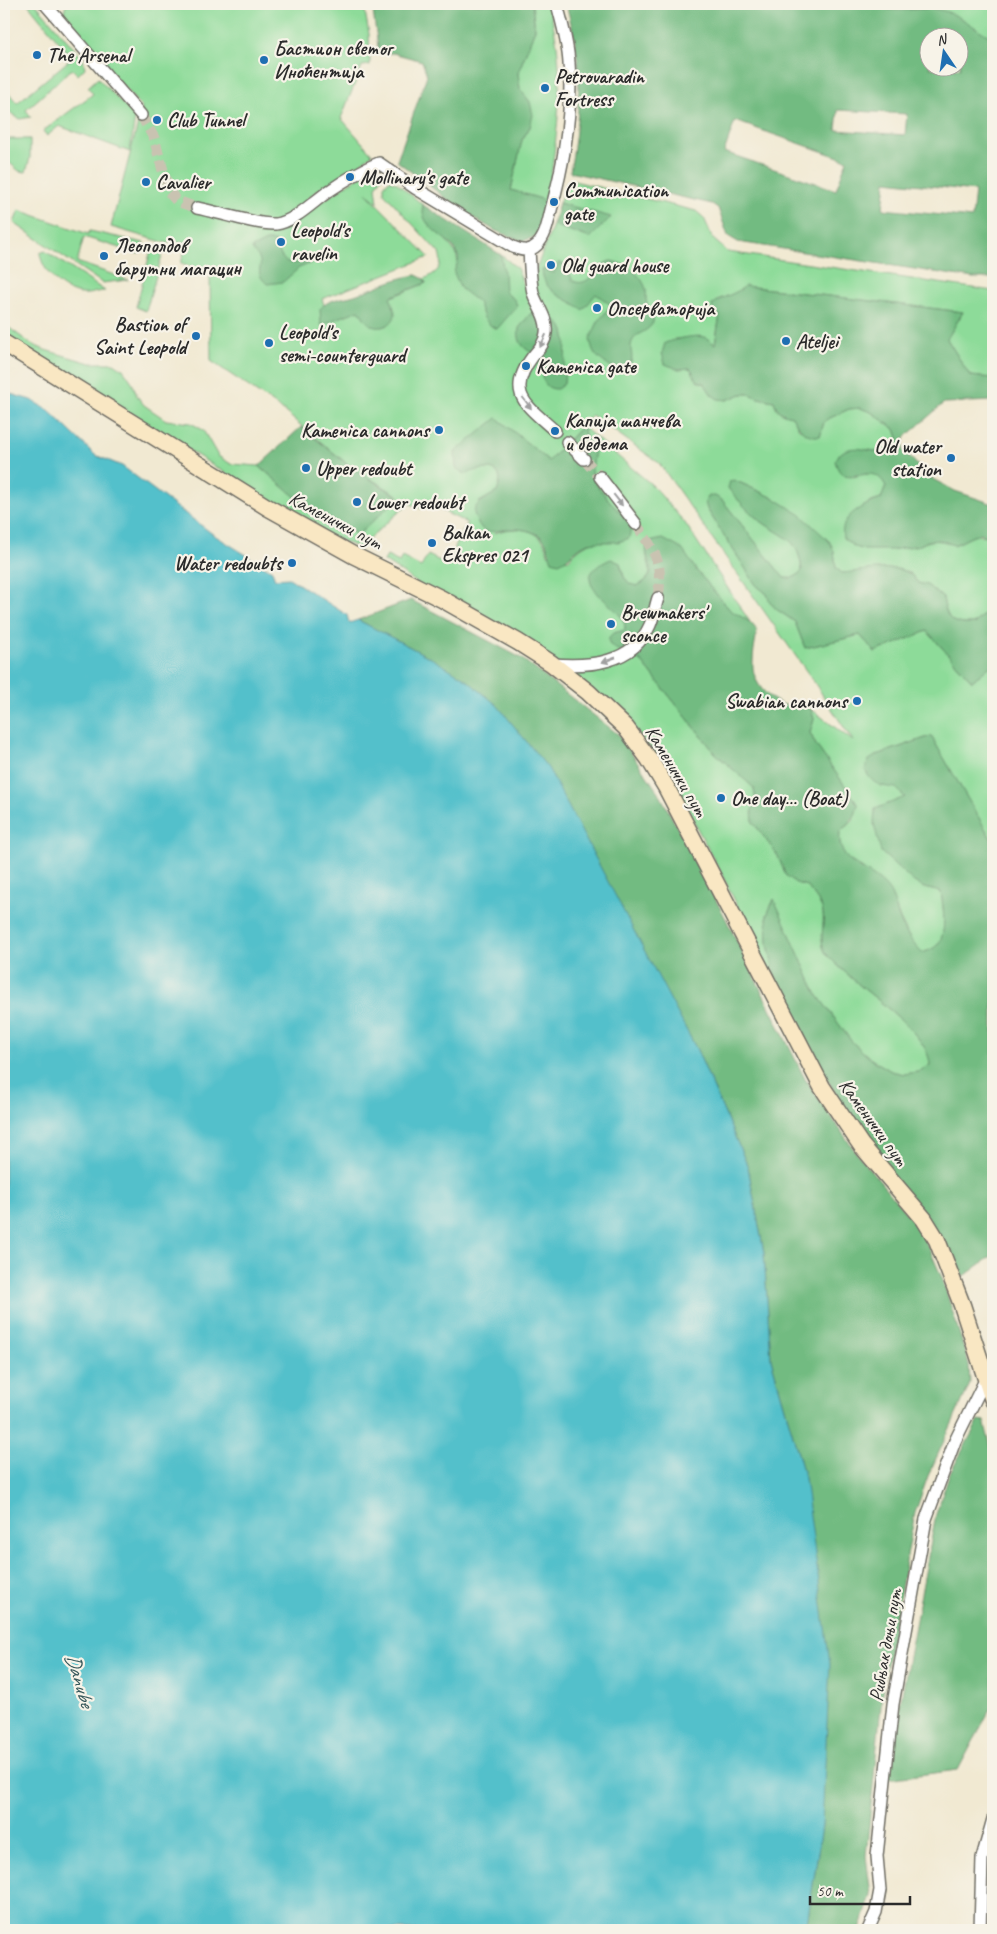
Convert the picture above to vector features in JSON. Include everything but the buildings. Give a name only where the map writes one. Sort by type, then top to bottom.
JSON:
[{"type":"main road","name":"Каменички пут","points":[[4,343],[267,507],[353,554],[442,599],[518,642],[588,692],[626,728],[649,759],[666,787],[822,1087],[861,1145],[924,1219],[937,1240],[962,1305],[993,1400]]},
{"type":"street","points":[[45,4],[141,115]]},
{"type":"street","points":[[197,208],[266,223],[283,222],[292,219],[330,190],[362,169],[379,163],[415,188],[513,247],[529,250],[537,245],[544,235],[561,175],[568,130],[570,65],[557,4]]},
{"type":"street","points":[[529,250],[534,293],[544,319],[546,333],[543,343],[522,371],[520,390],[527,405],[555,432]]},
{"type":"street","points":[[567,442],[584,459]]},
{"type":"street","points":[[600,477],[636,524]]},
{"type":"street","points":[[551,664],[577,666],[601,663],[620,656],[636,645],[650,626],[658,598]]},
{"type":"street","name":"Рибњак доњи пут","points":[[868,1930],[876,1912],[880,1890],[877,1856],[892,1704],[926,1519],[955,1441],[986,1378]]},
{"type":"street","points":[[980,1930],[982,1858],[993,1818]]},
{"type":"green space","points":[[28,4],[36,4],[83,59],[85,68],[78,75],[72,69],[26,110],[31,117],[20,119],[11,113],[6,106],[4,87],[17,103],[72,58]]},
{"type":"green space","points":[[66,4],[362,4],[364,6],[369,34],[370,65],[362,66],[341,118],[372,154],[347,174],[319,189],[274,229],[306,212],[363,174],[374,172],[383,175],[376,187],[378,203],[366,193],[429,257],[322,299],[324,305],[320,309],[359,310],[426,283],[424,279],[433,274],[440,266],[439,253],[384,193],[384,186],[389,180],[397,183],[423,205],[422,209],[456,253],[458,262],[454,272],[501,255],[517,268],[527,293],[553,225],[611,218],[559,203],[570,180],[696,211],[704,218],[713,239],[728,252],[993,291],[993,378],[970,376],[947,339],[963,312],[745,286],[738,292],[717,300],[720,315],[715,344],[704,337],[675,339],[678,369],[690,368],[698,382],[704,382],[712,395],[727,400],[741,394],[750,394],[758,398],[774,401],[780,412],[792,416],[799,429],[820,436],[824,422],[849,409],[860,408],[871,412],[895,429],[900,443],[894,449],[880,451],[855,449],[838,455],[853,477],[863,474],[876,475],[880,477],[886,486],[881,499],[868,503],[843,538],[855,547],[920,545],[937,540],[954,545],[976,535],[993,537],[993,606],[973,624],[960,623],[951,620],[948,616],[943,598],[927,585],[918,583],[910,573],[898,569],[842,573],[836,568],[834,551],[774,498],[734,480],[728,488],[740,502],[765,524],[786,537],[795,546],[802,571],[794,577],[784,578],[722,500],[712,496],[707,498],[707,509],[756,585],[767,594],[770,602],[776,609],[795,622],[805,648],[860,635],[875,652],[927,631],[972,681],[993,664],[993,842],[931,736],[877,755],[881,786],[896,787],[905,798],[881,852],[924,888],[941,892],[944,920],[943,935],[937,946],[922,953],[912,943],[900,919],[892,896],[863,869],[843,856],[839,843],[840,831],[853,821],[858,804],[816,745],[810,733],[814,719],[811,709],[853,741],[812,679],[659,463],[592,415],[582,426],[652,485],[685,523],[750,622],[730,610],[697,571],[649,542],[646,554],[650,571],[645,581],[637,586],[630,585],[624,577],[620,563],[622,617],[625,623],[625,630],[618,633],[631,655],[642,662],[716,754],[754,788],[756,803],[753,822],[778,856],[786,876],[796,883],[807,886],[822,908],[822,939],[828,956],[912,1031],[928,1054],[930,1065],[918,1072],[904,1074],[891,1071],[871,1059],[852,1042],[816,993],[774,900],[767,915],[768,944],[777,985],[720,871],[673,783],[656,755],[630,723],[384,561],[387,556],[399,562],[402,557],[421,567],[428,555],[446,564],[467,523],[426,503],[422,509],[409,503],[359,548],[320,532],[4,335],[4,324],[31,344],[45,350],[90,363],[114,363],[123,369],[132,382],[137,396],[144,405],[166,420],[191,423],[203,430],[218,456],[231,464],[259,466],[305,505],[358,535],[399,496],[351,467],[280,408],[211,361],[210,273],[181,263],[187,242],[166,243],[111,227],[142,108],[67,22],[64,11]],"holes":[[[497,418],[549,461],[582,426],[587,439],[592,445],[594,482],[619,510],[620,542],[597,541],[585,545],[568,560],[548,554],[546,545],[541,539],[528,531],[511,529],[495,533],[479,502],[497,492],[500,483],[499,476],[492,469],[465,474]]]},
{"type":"green space","points":[[372,4],[532,4],[535,29],[518,73],[520,89],[530,102],[533,115],[530,127],[522,140],[511,190],[548,201],[539,236],[522,241],[496,231],[465,213],[397,161],[427,75],[422,61],[393,53],[379,54]]},
{"type":"green space","points":[[532,4],[549,4],[559,65],[559,104],[548,201],[511,190],[522,140],[530,127],[530,102],[520,89],[518,73],[535,29]]},
{"type":"green space","points":[[566,4],[875,4],[896,10],[943,10],[958,17],[993,38],[993,278],[973,278],[738,242],[728,236],[718,208],[712,204],[570,172],[577,126],[579,95],[578,64],[572,26]],"holes":[[[838,110],[907,114],[905,135],[836,130]],[[735,121],[847,160],[836,190],[724,152]],[[886,181],[975,191],[972,218],[883,209]]]},
{"type":"green space","points":[[875,4],[993,4],[993,38],[922,8],[883,9]]},
{"type":"green space","points":[[98,78],[135,117],[130,152],[59,126],[47,136],[43,131],[93,94],[88,87]]},
{"type":"green space","points":[[4,139],[30,139],[30,158],[26,172],[19,171],[4,158]]},
{"type":"green space","points":[[559,203],[611,217],[590,238],[553,225]]},
{"type":"green space","points":[[423,205],[501,255],[505,292],[515,300],[517,306],[497,329],[491,326],[484,318],[478,302],[461,289],[454,273],[458,259],[455,250],[451,244],[426,222],[423,214]]},
{"type":"green space","points":[[19,210],[88,234],[90,231],[144,243],[139,254],[84,237],[77,262],[128,280],[102,283],[14,223]]},
{"type":"green space","points":[[266,241],[275,241],[281,256],[290,263],[302,262],[321,256],[326,257],[299,268],[283,282],[267,284],[261,276],[260,262],[252,248]]},
{"type":"green space","points":[[152,246],[164,248],[146,311],[136,307]]},
{"type":"green space","points":[[45,251],[105,291],[82,294],[75,293],[61,286],[45,267],[40,253]]},
{"type":"green space","points":[[611,261],[622,264],[641,278],[646,289],[646,302],[653,317],[653,322],[647,330],[633,340],[631,362],[628,367],[623,369],[613,367],[598,357],[593,350],[590,339],[598,322],[611,305],[596,294],[583,310],[552,290],[547,285],[542,270],[554,273],[559,262],[566,266],[573,281],[579,283],[589,279],[601,267]]},
{"type":"green space","points":[[416,275],[424,279],[426,283],[390,297],[395,313],[393,320],[387,325],[375,327],[371,325],[359,310],[321,325],[320,309],[328,302]]},
{"type":"green space","points":[[745,286],[963,312],[947,339],[970,376],[993,378],[993,401],[944,403],[904,438],[903,450],[929,477],[955,491],[993,504],[993,537],[989,538],[980,533],[954,545],[940,540],[892,550],[864,550],[855,547],[843,538],[843,530],[848,517],[860,508],[881,499],[886,486],[880,478],[873,474],[844,475],[839,470],[835,461],[841,453],[849,449],[858,448],[885,452],[893,449],[900,443],[895,429],[871,412],[860,408],[849,409],[824,422],[820,436],[806,434],[797,425],[792,416],[780,412],[774,401],[758,398],[750,394],[741,394],[727,400],[718,399],[712,395],[704,383],[696,379],[690,368],[678,369],[665,364],[662,353],[665,343],[701,336],[715,344],[720,315],[713,313],[712,305]]},
{"type":"green space","points":[[537,311],[560,324],[565,335],[564,384],[557,389],[549,387],[542,377],[545,368],[544,361],[522,345],[519,338],[519,328],[530,314]]},
{"type":"green space","points":[[497,418],[549,461],[582,426],[587,439],[595,451],[592,470],[594,482],[618,511],[620,510],[631,527],[629,538],[614,542],[589,543],[559,563],[552,561],[544,539],[536,533],[515,529],[492,532],[484,531],[478,524],[474,512],[483,500],[497,492],[500,483],[499,476],[492,469],[465,474],[456,468],[455,452]]},
{"type":"green space","points":[[301,427],[351,467],[399,497],[358,535],[305,505],[259,466]]},
{"type":"green space","points":[[734,480],[774,498],[801,515],[830,542],[834,551],[836,568],[842,573],[877,569],[904,571],[911,575],[918,583],[927,585],[943,598],[946,611],[951,620],[955,622],[974,624],[993,606],[993,664],[972,681],[927,631],[875,652],[860,635],[805,648],[795,622],[776,609],[770,602],[767,594],[756,585],[707,509],[705,502],[709,496],[715,496],[722,500],[784,578],[794,577],[802,571],[798,553],[791,541],[755,516],[728,488],[730,481]]},
{"type":"green space","points":[[663,539],[682,549],[697,571],[730,610],[750,622],[757,630],[753,653],[753,669],[762,690],[774,700],[791,707],[811,709],[814,719],[810,733],[816,745],[858,804],[852,820],[840,831],[840,843],[843,852],[855,865],[872,875],[888,889],[892,895],[903,927],[922,953],[934,947],[940,941],[942,935],[944,920],[941,892],[924,888],[914,882],[881,852],[874,824],[875,809],[905,797],[896,788],[881,785],[871,779],[865,770],[869,760],[877,755],[931,736],[993,842],[993,1255],[963,1277],[848,1116],[805,1040],[777,985],[768,944],[767,915],[774,899],[816,993],[852,1042],[871,1059],[891,1071],[904,1074],[918,1072],[930,1065],[928,1054],[912,1031],[901,1020],[828,956],[822,939],[822,908],[807,886],[796,883],[786,876],[778,856],[753,822],[752,810],[756,803],[754,788],[716,754],[642,662],[620,652],[609,644],[609,637],[613,633],[625,630],[623,621],[617,612],[598,594],[592,585],[590,577],[596,568],[611,559],[620,563],[624,577],[630,584],[637,586],[649,576],[650,566],[647,548],[649,542]]},
{"type":"green space","points":[[411,600],[521,658],[619,735],[660,795],[726,919],[805,1079],[855,1151],[915,1224],[929,1248],[942,1278],[969,1364],[970,1384],[928,1476],[915,1513],[883,1686],[866,1856],[871,1895],[860,1930],[806,1930],[822,1826],[805,1478],[771,1359],[764,1253],[748,1167],[697,1050],[667,995],[431,658],[358,620]]},
{"type":"green space","points":[[979,1420],[984,1421],[993,1455],[993,1704],[958,1770],[886,1779],[936,1514],[949,1475]]},
{"type":"water","name":"Danube","points":[[4,392],[31,400],[48,410],[95,455],[122,466],[214,535],[272,571],[275,579],[289,578],[347,615],[349,623],[358,620],[431,658],[463,677],[497,705],[548,768],[697,1050],[748,1167],[764,1253],[771,1359],[805,1478],[830,1664],[822,1826],[806,1930],[4,1930]]},
{"type":"tunnel","points":[[141,115],[154,138],[169,192],[177,201],[197,208]]},
{"type":"tunnel","points":[[584,459],[600,477]]},
{"type":"tunnel","points":[[636,524],[649,543],[659,566],[658,598]]},
{"type":"place","name":"The Arsenal","points":[[37,55]]},
{"type":"place","name":"Бастион светог Иноћентија","points":[[264,60]]},
{"type":"place","name":"Petrovaradin Fortress","points":[[545,88]]},
{"type":"place","name":"Club Tunnel","points":[[157,120]]},
{"type":"place","name":"Mollinary's gate","points":[[350,177]]},
{"type":"place","name":"Cavalier","points":[[146,182]]},
{"type":"place","name":"Communication gate","points":[[554,202]]},
{"type":"place","name":"Leopold's ravelin","points":[[281,242]]},
{"type":"place","name":"Леополдов барутни магацин","points":[[104,256]]},
{"type":"place","name":"Old guard house","points":[[551,265]]},
{"type":"place","name":"Опсерваторија","points":[[597,308]]},
{"type":"place","name":"Bastion of Saint Leopold","points":[[196,336]]},
{"type":"place","name":"Ateljei","points":[[786,341]]},
{"type":"place","name":"Leopold's semi-counterguard","points":[[269,343]]},
{"type":"place","name":"Kamenica gate","points":[[526,366]]},
{"type":"place","name":"Kamenica cannons","points":[[439,430]]},
{"type":"place","name":"Капија шанчева и бедема","points":[[555,431]]},
{"type":"place","name":"Old water station","points":[[951,458]]},
{"type":"place","name":"Upper redoubt","points":[[306,468]]},
{"type":"place","name":"Lower redoubt","points":[[357,502]]},
{"type":"place","name":"Balkan Ekspres 021","points":[[432,543]]},
{"type":"place","name":"Water redoubts","points":[[292,563]]},
{"type":"place","name":"Brewmakers' sconce","points":[[611,624]]},
{"type":"place","name":"Swabian cannons","points":[[857,701]]},
{"type":"place","name":"One day… (Boat)","points":[[721,798]]}]
